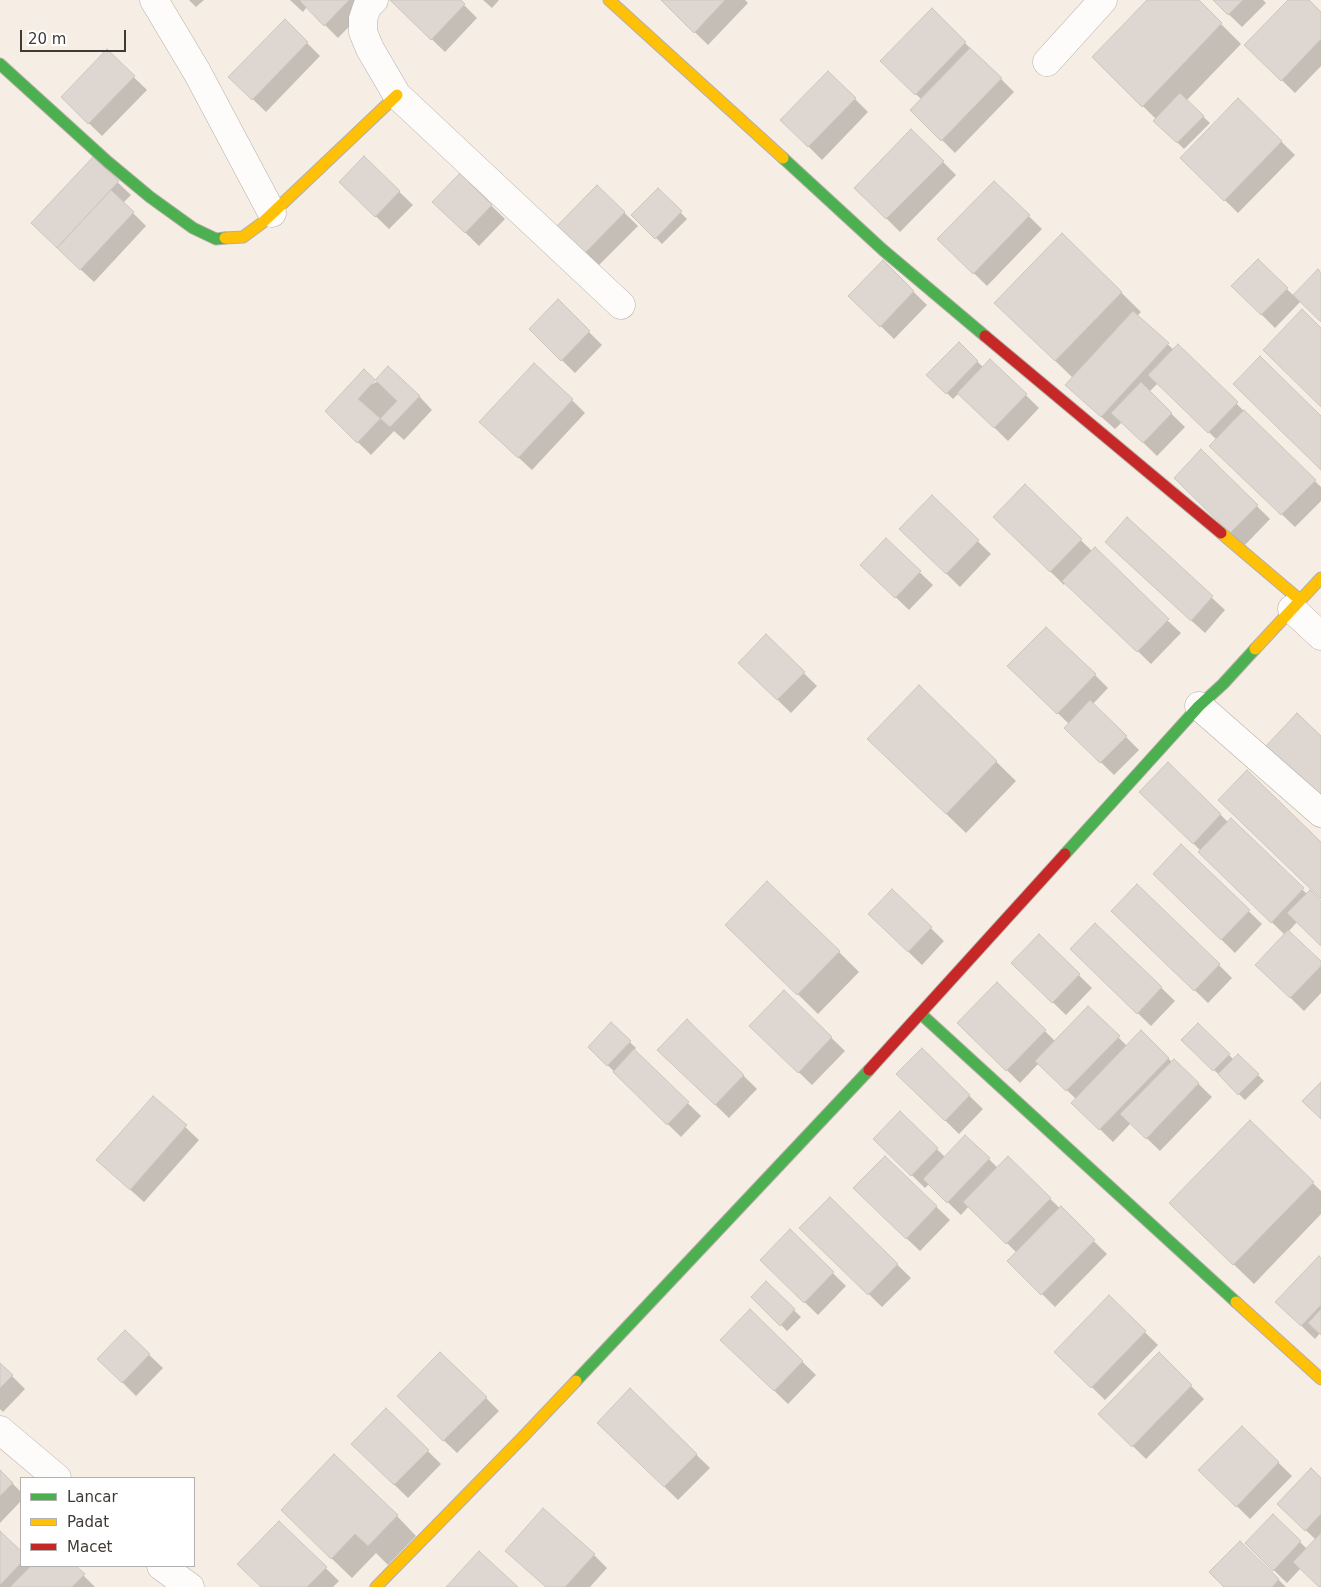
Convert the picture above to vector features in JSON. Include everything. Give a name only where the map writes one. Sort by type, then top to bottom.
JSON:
[{"type":"street","points":[[154,0],[197,72],[272,213]]},
{"type":"street","points":[[374,0],[367,7],[362,19],[363,32],[370,49],[397,94],[622,305]]},
{"type":"street","points":[[609,0],[883,250],[1296,604],[1321,636]]},
{"type":"street","points":[[1047,62],[1103,0]]},
{"type":"street","points":[[0,64],[108,162],[150,197],[193,228],[216,239],[243,237],[262,224],[397,94]]},
{"type":"street","points":[[376,1587],[521,1439],[921,1014],[1199,706],[1223,684],[1321,578]]},
{"type":"street","points":[[1199,706],[1321,813]]},
{"type":"street","points":[[921,1014],[1321,1379]]},
{"type":"street","points":[[0,1430],[56,1477]]},
{"type":"street","points":[[162,1567],[190,1587]]},
{"type":"building","points":[[301,0],[349,0],[324,26]]},
{"type":"building","points":[[390,0],[461,0],[465,4],[431,40]]},
{"type":"building","points":[[661,0],[725,0],[694,33]]},
{"type":"building","points":[[1147,0],[1199,0],[1222,23],[1142,107],[1092,57]]},
{"type":"building","points":[[1213,0],[1243,0],[1228,15]]},
{"type":"building","points":[[1288,0],[1309,0],[1321,12],[1321,39],[1281,81],[1244,45]]},
{"type":"building","points":[[932,8],[966,42],[915,95],[880,61]]},
{"type":"building","points":[[285,19],[308,42],[252,100],[228,77]]},
{"type":"building","points":[[970,48],[1002,78],[941,141],[910,110]]},
{"type":"building","points":[[107,49],[135,76],[88,124],[61,97]]},
{"type":"building","points":[[828,71],[856,98],[808,147],[780,120]]},
{"type":"building","points":[[1180,93],[1204,116],[1177,143],[1153,121]]},
{"type":"building","points":[[1238,98],[1282,141],[1224,201],[1180,158]]},
{"type":"building","points":[[911,129],[944,161],[886,219],[854,188]]},
{"type":"building","points":[[364,156],[400,191],[375,217],[339,182]]},
{"type":"building","points":[[93,157],[119,181],[57,248],[31,223]]},
{"type":"building","points":[[460,173],[492,205],[465,233],[432,202]]},
{"type":"building","points":[[994,181],[1030,215],[973,274],[937,239]]},
{"type":"building","points":[[597,185],[625,212],[582,256],[554,229]]},
{"type":"building","points":[[658,188],[682,211],[655,239],[631,215]]},
{"type":"building","points":[[111,190],[134,212],[80,270],[57,248]]},
{"type":"building","points":[[1062,233],[1122,292],[1055,361],[994,303]]},
{"type":"building","points":[[1258,259],[1288,288],[1261,315],[1231,286]]},
{"type":"building","points":[[883,260],[914,291],[880,327],[848,296]]},
{"type":"building","points":[[1318,269],[1321,273],[1321,322],[1293,295]]},
{"type":"building","points":[[558,299],[590,331],[561,361],[529,329]]},
{"type":"building","points":[[1302,309],[1321,328],[1321,407],[1263,350]]},
{"type":"building","points":[[1133,311],[1169,343],[1101,417],[1065,385]]},
{"type":"building","points":[[959,342],[978,361],[946,394],[926,375]]},
{"type":"building","points":[[1178,344],[1238,402],[1208,433],[1148,375]]},
{"type":"building","points":[[1260,356],[1321,416],[1321,470],[1233,384]]},
{"type":"building","points":[[990,359],[1027,394],[994,428],[957,393]]},
{"type":"building","points":[[534,363],[573,399],[518,458],[479,422]]},
{"type":"building","points":[[388,366],[420,396],[390,427],[358,399]]},
{"type":"building","points":[[364,369],[397,401],[357,443],[325,411]]},
{"type":"building","points":[[1141,382],[1172,413],[1143,443],[1111,413]]},
{"type":"building","points":[[1244,410],[1316,480],[1281,515],[1209,446]]},
{"type":"building","points":[[1201,449],[1258,505],[1230,533],[1174,478]]},
{"type":"building","points":[[1025,484],[1082,539],[1050,572],[993,517]]},
{"type":"building","points":[[932,495],[979,540],[946,574],[899,529]]},
{"type":"building","points":[[1127,517],[1213,596],[1191,621],[1105,542]]},
{"type":"building","points":[[886,538],[921,571],[895,598],[860,565]]},
{"type":"building","points":[[1095,547],[1169,619],[1137,652],[1062,581]]},
{"type":"building","points":[[1046,627],[1096,674],[1057,714],[1007,666]]},
{"type":"building","points":[[766,634],[805,672],[777,700],[738,663]]},
{"type":"building","points":[[919,685],[997,761],[946,814],[867,739]]},
{"type":"building","points":[[1090,700],[1127,736],[1100,763],[1064,728]]},
{"type":"building","points":[[1297,713],[1321,736],[1321,801],[1265,747]]},
{"type":"building","points":[[1168,762],[1221,814],[1193,844],[1139,792]]},
{"type":"building","points":[[1247,770],[1321,842],[1321,899],[1218,800]]},
{"type":"building","points":[[1231,818],[1304,888],[1271,923],[1198,852]]},
{"type":"building","points":[[1181,844],[1250,910],[1221,940],[1153,874]]},
{"type":"building","points":[[767,881],[840,951],[797,995],[725,925]]},
{"type":"building","points":[[1137,884],[1220,964],[1194,991],[1111,911]]},
{"type":"building","points":[[892,889],[932,927],[908,952],[868,914]]},
{"type":"building","points":[[1310,890],[1321,901],[1321,946],[1287,913]]},
{"type":"building","points":[[1095,923],[1162,987],[1137,1014],[1070,949]]},
{"type":"building","points":[[1288,930],[1321,961],[1321,966],[1290,998],[1255,965]]},
{"type":"building","points":[[1039,934],[1080,974],[1052,1003],[1011,963]]},
{"type":"building","points":[[997,982],[1046,1030],[1006,1071],[957,1023]]},
{"type":"building","points":[[784,990],[832,1037],[798,1073],[749,1026]]},
{"type":"building","points":[[1088,1006],[1120,1036],[1066,1091],[1035,1061]]},
{"type":"building","points":[[687,1019],[744,1075],[715,1105],[657,1050]]},
{"type":"building","points":[[611,1022],[631,1041],[607,1066],[588,1047]]},
{"type":"building","points":[[1198,1023],[1230,1054],[1213,1071],[1181,1040]]},
{"type":"building","points":[[1141,1030],[1169,1058],[1099,1130],[1071,1103]]},
{"type":"building","points":[[922,1048],[970,1095],[945,1121],[896,1074]]},
{"type":"building","points":[[634,1049],[689,1102],[667,1125],[613,1072]]},
{"type":"building","points":[[1238,1054],[1259,1074],[1238,1095],[1218,1074]]},
{"type":"building","points":[[1174,1059],[1199,1083],[1146,1139],[1120,1114]]},
{"type":"building","points":[[1321,1082],[1321,1119],[1302,1101]]},
{"type":"building","points":[[153,1096],[187,1125],[130,1190],[96,1160]]},
{"type":"building","points":[[900,1111],[938,1148],[911,1176],[873,1139]]},
{"type":"building","points":[[1250,1120],[1314,1182],[1233,1265],[1169,1203]]},
{"type":"building","points":[[965,1135],[990,1158],[947,1203],[923,1179]]},
{"type":"building","points":[[885,1156],[937,1206],[906,1239],[853,1188]]},
{"type":"building","points":[[1008,1156],[1051,1198],[1006,1244],[963,1202]]},
{"type":"building","points":[[830,1197],[898,1264],[868,1295],[799,1228]]},
{"type":"building","points":[[1061,1206],[1095,1240],[1041,1295],[1007,1261]]},
{"type":"building","points":[[790,1229],[834,1272],[804,1303],[760,1260]]},
{"type":"building","points":[[1319,1256],[1321,1258],[1321,1305],[1301,1326],[1275,1302]]},
{"type":"building","points":[[766,1281],[795,1309],[780,1326],[751,1297]]},
{"type":"building","points":[[1109,1295],[1146,1331],[1091,1388],[1054,1352]]},
{"type":"building","points":[[750,1309],[803,1361],[774,1391],[720,1340]]},
{"type":"building","points":[[1321,1309],[1321,1335],[1308,1323]]},
{"type":"building","points":[[125,1330],[150,1354],[122,1383],[97,1359]]},
{"type":"building","points":[[440,1352],[487,1397],[443,1441],[397,1396]]},
{"type":"building","points":[[1159,1352],[1192,1385],[1132,1447],[1098,1414]]},
{"type":"building","points":[[0,1363],[13,1375],[0,1388]]},
{"type":"building","points":[[630,1388],[697,1454],[664,1487],[597,1423]]},
{"type":"building","points":[[386,1408],[429,1450],[394,1485],[351,1444]]},
{"type":"building","points":[[1242,1426],[1279,1462],[1236,1507],[1198,1470]]},
{"type":"building","points":[[334,1454],[398,1515],[368,1546],[355,1534],[331,1559],[281,1510]]},
{"type":"building","points":[[1311,1468],[1321,1478],[1321,1514],[1305,1531],[1277,1504]]},
{"type":"building","points":[[0,1470],[13,1483],[0,1496]]},
{"type":"building","points":[[543,1508],[595,1554],[565,1587],[546,1587],[505,1551]]},
{"type":"building","points":[[1273,1514],[1301,1541],[1273,1571],[1245,1543]]},
{"type":"building","points":[[279,1521],[327,1567],[307,1587],[261,1587],[237,1564]]},
{"type":"building","points":[[0,1531],[20,1550],[20,1564],[0,1585]]},
{"type":"building","points":[[1321,1533],[1321,1587],[1319,1587],[1293,1562]]},
{"type":"building","points":[[1240,1541],[1279,1579],[1272,1587],[1224,1587],[1209,1572]]},
{"type":"building","points":[[479,1551],[518,1587],[446,1587]]},
{"type":"building","points":[[30,1567],[77,1567],[85,1574],[72,1587],[10,1587]]},
{"type":"traffic: fast","points":[[0,64],[108,162],[150,197],[193,228],[216,239],[225,238]]},
{"type":"traffic: fast","points":[[783,158],[883,250],[985,336]]},
{"type":"traffic: fast","points":[[1065,854],[1199,706],[1223,684],[1255,649]]},
{"type":"traffic: fast","points":[[921,1014],[1236,1302]]},
{"type":"traffic: fast","points":[[576,1381],[869,1070]]},
{"type":"traffic: slow","points":[[609,0],[783,158]]},
{"type":"traffic: slow","points":[[225,238],[243,237],[262,223],[397,95]]},
{"type":"traffic: slow","points":[[1221,533],[1300,600]]},
{"type":"traffic: slow","points":[[1255,649],[1321,578]]},
{"type":"traffic: slow","points":[[1236,1302],[1321,1379]]},
{"type":"traffic: slow","points":[[376,1587],[576,1381]]},
{"type":"traffic: jam","points":[[985,336],[1221,533]]},
{"type":"traffic: jam","points":[[869,1070],[1065,854]]}]
